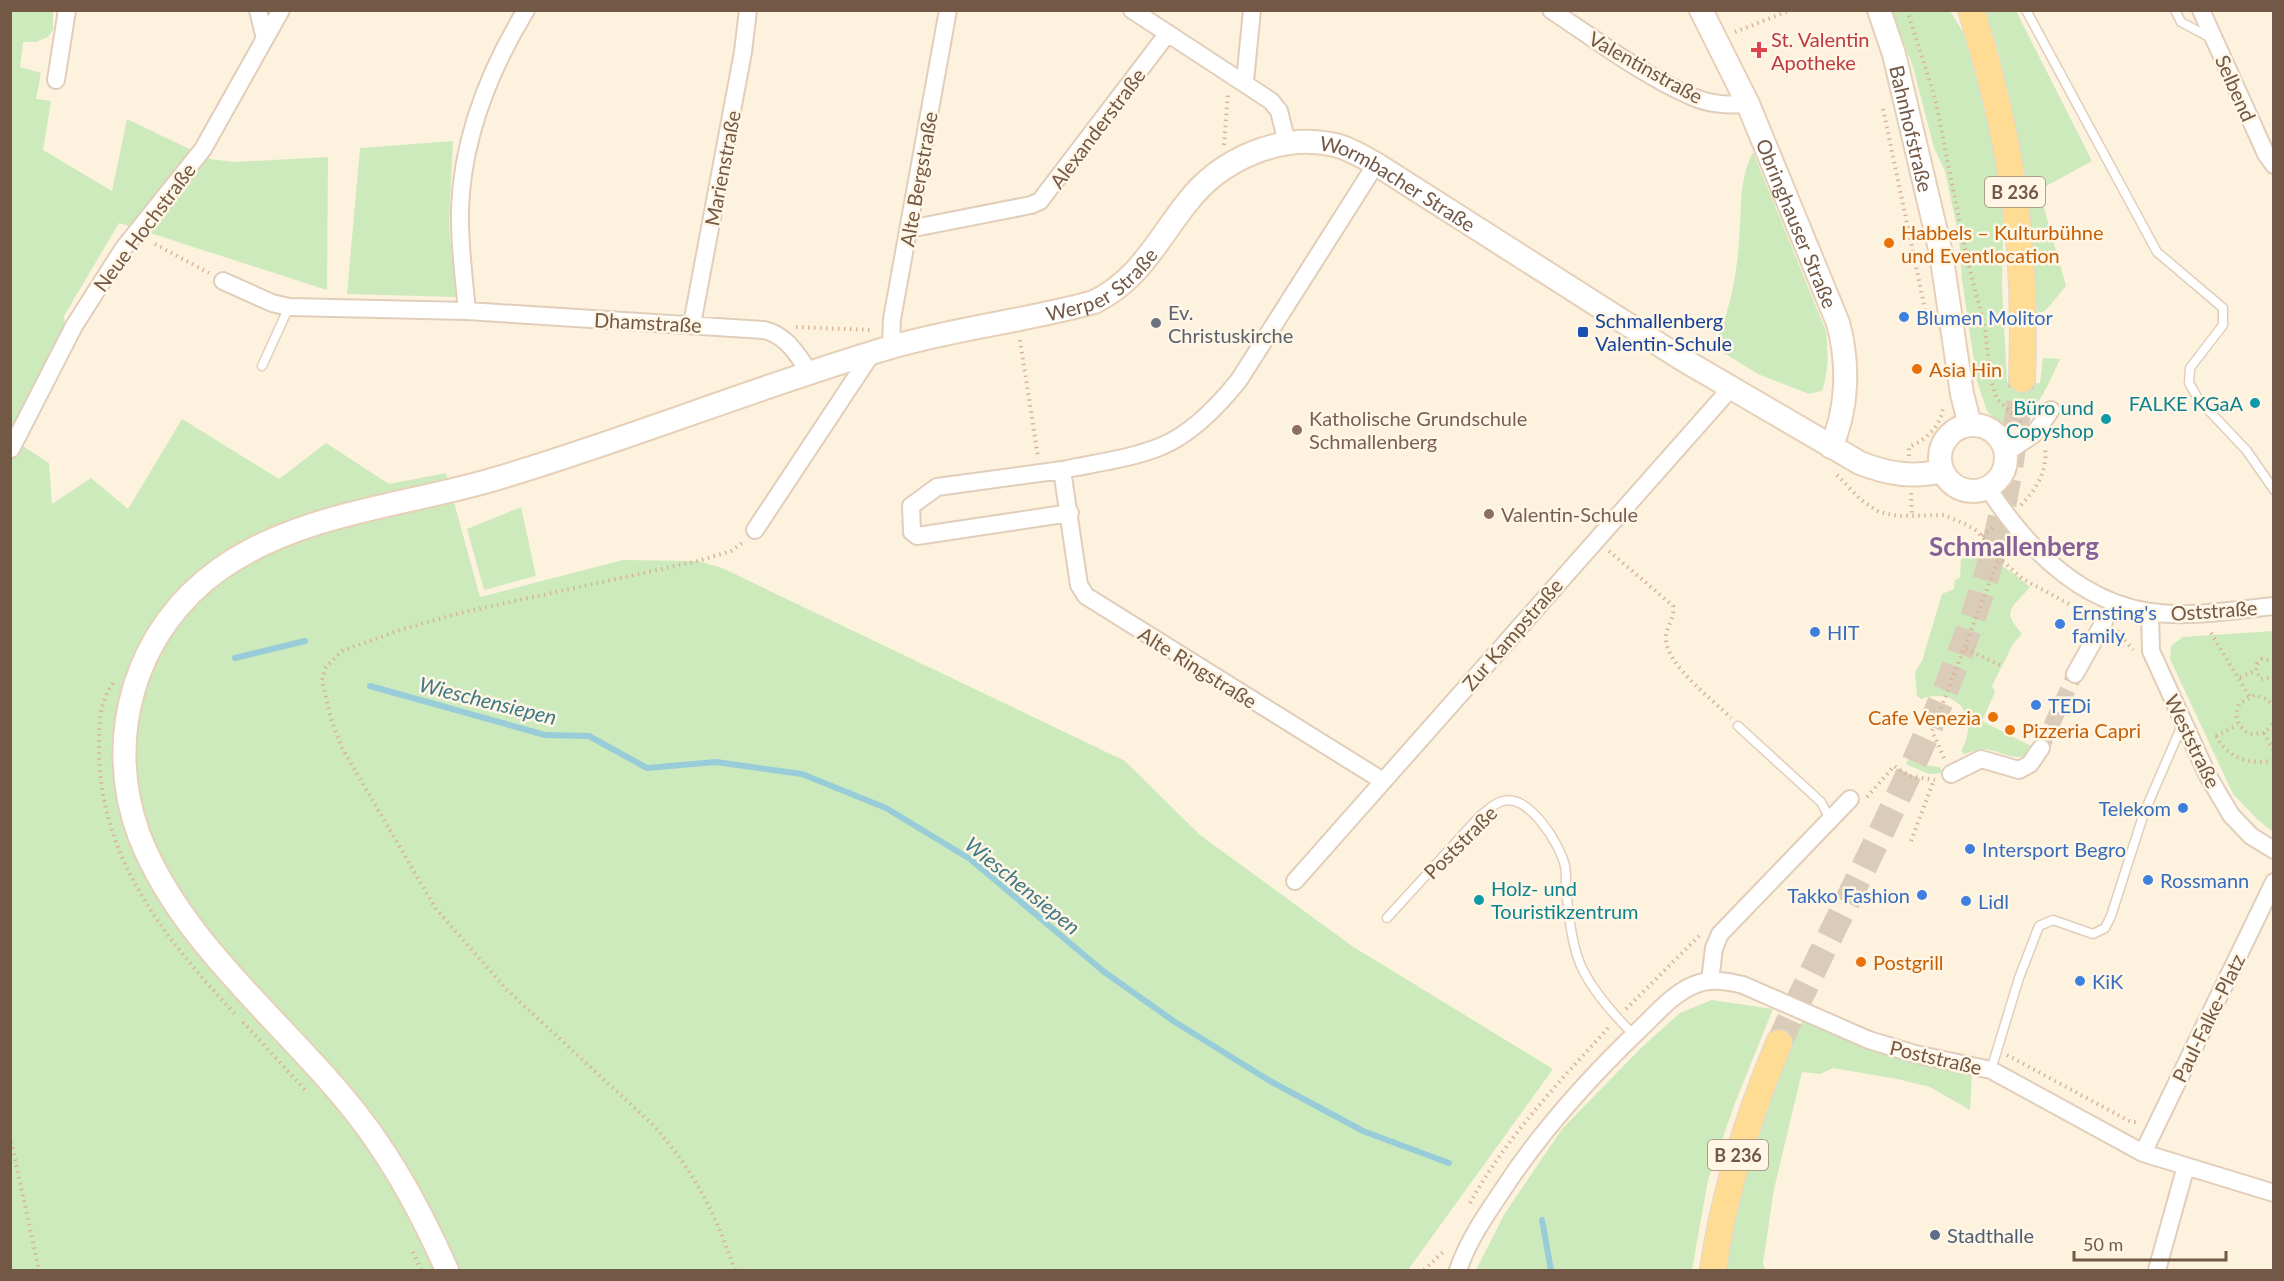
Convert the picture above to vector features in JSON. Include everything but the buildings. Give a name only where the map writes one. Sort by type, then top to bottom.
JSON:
[{"type":"main road","name":"Obringhauser Straße","points":[[1701,10],[1748,104],[1842,337],[1845,388],[1840,426],[1831,447]]},
{"type":"main road","name":"Bahnhofstraße","points":[[1879,10],[1894,54],[1941,253],[1962,394],[1970,425]]},
{"type":"main road","name":"B 236","points":[[1971,10],[2003,125],[2016,194],[2023,285],[2022,379]]},
{"type":"main road","name":"Wormbacher Straße","points":[[1287,143],[1313,142],[1337,145],[1376,164],[1682,359],[1831,447],[1878,470],[1911,476],[1942,471]]},
{"type":"main road","name":"Werper Straße","points":[[447,1270],[422,1214],[380,1143],[340,1092],[212,950],[161,880],[144,846],[128,799],[124,761],[125,725],[133,688],[147,652],[177,607],[219,569],[250,551],[306,528],[499,478],[810,373],[884,344],[1017,321],[1065,310],[1110,294],[1140,268],[1202,185],[1223,168],[1264,149],[1287,143]]},
{"type":"main road","points":[[1980,425],[1998,435],[2006,453],[2003,474],[1988,488],[1965,491],[1955,486],[1942,471],[1940,460],[1945,440],[1960,427],[1980,425]]},
{"type":"main road","name":"B 236","points":[[1713,1270],[1731,1179],[1758,1094],[1779,1043]]},
{"type":"street","points":[[56,80],[67,10]]},
{"type":"street","points":[[258,10],[265,39]]},
{"type":"street","name":"Neue Hochstraße","points":[[11,449],[80,317],[123,249],[203,149],[281,10]]},
{"type":"street","points":[[467,311],[460,211],[466,153],[470,135],[495,70],[526,10]]},
{"type":"street","name":"Marienstraße","points":[[692,324],[744,52],[748,10]]},
{"type":"street","name":"Alte Bergstraße","points":[[884,344],[909,229],[948,10]]},
{"type":"street","name":"Wormbacher Straße","points":[[1132,10],[1245,81],[1275,106],[1287,143]]},
{"type":"street","points":[[1245,81],[1252,10]]},
{"type":"street","name":"Valentinstraße","points":[[1551,10],[1625,59],[1694,98],[1718,104],[1748,104]]},
{"type":"street","name":"Selbend","points":[[2201,10],[2274,165]]},
{"type":"street","name":"Alexanderstraße","points":[[909,229],[1031,205],[1040,201],[1168,33]]},
{"type":"street","points":[[1070,513],[917,536],[912,532],[911,506],[932,489],[1062,470],[1162,446],[1194,426],[1239,380],[1376,164]]},
{"type":"street","name":"Dhamstraße","points":[[223,281],[272,303],[289,308],[467,311],[692,324],[775,333]]},
{"type":"street","points":[[775,333],[787,341],[810,373]]},
{"type":"street","points":[[755,530],[884,344]]},
{"type":"street","name":"Zur Kampstraße","points":[[1295,881],[1595,539],[1731,388]]},
{"type":"street","points":[[2006,453],[2034,434],[2051,410]]},
{"type":"street","name":"Alte Ringstraße","points":[[1062,470],[1079,585],[1086,597],[1383,782]]},
{"type":"street","name":"Oststraße","points":[[1988,488],[2024,538],[2062,573],[2100,597],[2150,612],[2199,614],[2274,606]]},
{"type":"street","name":"Weststraße","points":[[2150,612],[2151,651],[2208,776],[2231,815],[2252,836],[2274,850]]},
{"type":"street","points":[[2075,674],[2104,622]]},
{"type":"street","points":[[1951,774],[1981,759],[2019,770],[2030,764],[2041,748]]},
{"type":"street","points":[[1710,981],[1716,940],[1831,821],[1858,799]]},
{"type":"street","name":"Paul-Falke-Platz","points":[[2143,1153],[2274,882]]},
{"type":"street","name":"Poststraße","points":[[1458,1270],[1481,1222],[1545,1130],[1598,1070],[1678,993],[1710,981],[1728,981],[1743,985],[1891,1047],[1991,1070],[2143,1153],[2274,1193]]},
{"type":"street","points":[[2157,1270],[2186,1166]]},
{"type":"lane","points":[[2025,10],[2157,252],[2223,308],[2223,325],[2190,368],[2189,383],[2199,400],[2247,451],[2274,490]]},
{"type":"lane","points":[[2175,10],[2181,22],[2214,40]]},
{"type":"lane","points":[[262,366],[289,308]]},
{"type":"lane","points":[[1991,1070],[2039,926],[2053,920],[2093,934],[2105,928],[2111,916],[2144,813],[2183,722]]},
{"type":"lane","points":[[1738,726],[1821,802],[1831,821]]},
{"type":"lane","name":"Poststraße","points":[[1387,918],[1480,816],[1495,804],[1514,801],[1526,806],[1542,823],[1557,846],[1565,866],[1570,920],[1581,966],[1597,993],[1634,1035]]},
{"type":"path","points":[[1715,40],[1791,10]]},
{"type":"path","points":[[1907,10],[1935,98],[1967,259],[1985,328],[1996,399],[2020,421]]},
{"type":"path","points":[[1223,168],[1229,71]]},
{"type":"path","points":[[1881,99],[1929,329]]},
{"type":"path","points":[[154,244],[223,281]]},
{"type":"path","points":[[1017,321],[1040,473]]},
{"type":"path","points":[[775,333],[805,325],[884,344]]},
{"type":"path","points":[[1912,516],[1909,447],[1920,442],[1939,422],[1942,417],[1942,399],[1993,386]]},
{"type":"path","points":[[2022,505],[2032,493],[2042,473],[2045,446]]},
{"type":"path","points":[[1944,515],[1977,531],[1999,558],[2037,588],[2104,622],[2121,635],[2137,657]]},
{"type":"path","points":[[735,1270],[702,1190],[672,1147],[652,1125],[507,990],[436,909],[351,765],[331,719],[322,680],[326,667],[342,651],[403,629],[577,586],[698,561],[738,548],[755,530]]},
{"type":"path","points":[[1595,539],[1673,606],[1673,618],[1666,638],[1669,656],[1738,726]]},
{"type":"path","points":[[1858,799],[1894,766],[1910,776],[1934,780],[1951,774],[1932,731],[1966,649],[1999,558]]},
{"type":"path","points":[[2211,633],[2240,677],[2249,696]]},
{"type":"path","points":[[1966,649],[2004,667]]},
{"type":"path","points":[[2274,662],[2262,659],[2257,664],[2256,671],[2261,679],[2274,677]]},
{"type":"path","points":[[2240,677],[2256,671]]},
{"type":"path","points":[[118,675],[105,695],[101,709],[99,777],[105,809],[122,859],[142,898],[197,972],[312,1096]]},
{"type":"path","points":[[2274,706],[2261,696],[2249,696],[2237,708],[2238,725],[2250,734],[2264,733],[2274,723]]},
{"type":"path","points":[[2210,739],[2238,725]]},
{"type":"path","points":[[2264,733],[2274,751]]},
{"type":"path","points":[[2216,736],[2226,750],[2238,758],[2250,762],[2274,760]]},
{"type":"path","points":[[1911,840],[1934,780]]},
{"type":"path","points":[[1996,1050],[2131,1122],[2140,1122],[2144,1117]]},
{"type":"path","points":[[10,1136],[39,1270]]},
{"type":"path","points":[[413,1250],[421,1270]]},
{"type":"path","points":[[1424,1270],[1444,1251]]},
{"type":"green space","points":[[10,11],[53,11],[53,29],[48,37],[36,42],[23,42],[20,67],[41,73],[36,99],[51,101],[43,150],[112,191],[127,119],[210,159],[235,162],[328,157],[327,290],[119,223],[64,316],[69,349],[21,445],[49,463],[52,504],[91,478],[128,509],[182,419],[279,479],[326,443],[389,484],[446,473],[480,597],[623,560],[698,561],[722,568],[1125,761],[1200,835],[1352,946],[1553,1069],[1408,1270],[11,1270]]},
{"type":"green space","points":[[1892,11],[1950,11],[1963,32],[1988,117],[2004,204],[2002,285],[2007,382],[2040,383],[2043,358],[2060,359],[2035,406],[2009,426],[1998,422],[1987,411],[1977,381],[1962,280],[1959,237],[1945,171],[1934,148],[1913,67]]},
{"type":"green space","points":[[1986,11],[2016,11],[2092,161],[2039,190],[2066,286],[2045,311],[2037,313],[2028,187],[1999,54]]},
{"type":"green space","points":[[453,141],[449,224],[456,297],[347,294],[360,148]]},
{"type":"green space","points":[[1753,152],[1826,331],[1826,376],[1822,391],[1809,394],[1758,374],[1714,347],[1724,322],[1734,283],[1743,185]]},
{"type":"green space","points":[[521,507],[536,576],[484,590],[467,529]]},
{"type":"green space","points":[[1965,557],[1984,559],[2000,565],[2030,587],[2011,610],[2012,619],[2022,634],[2013,644],[1992,686],[1995,692],[1982,721],[2031,746],[2030,754],[2024,756],[2012,756],[1982,749],[1964,754],[1961,751],[1968,727],[1962,708],[1955,701],[1946,697],[1934,696],[1921,699],[1917,696],[1915,672],[1922,661],[1942,594],[1954,589],[1955,580],[1960,578],[1961,559]]},
{"type":"green space","points":[[2274,631],[2273,832],[2233,794],[2170,659],[2171,646],[2183,637]]},
{"type":"green space","points":[[1909,759],[1921,765],[1940,767],[1942,773],[1929,774],[1906,764]]},
{"type":"green space","points":[[1712,1000],[1773,1009],[1735,1103],[1708,1180],[1692,1270],[1476,1270],[1505,1213],[1562,1129],[1642,1047],[1680,1013]]},
{"type":"green space","points":[[1803,1019],[1972,1073],[1970,1110],[1930,1087],[1897,1079],[1833,1068],[1820,1074],[1802,1072],[1774,1189],[1763,1263],[1765,1270],[1720,1270],[1731,1208],[1782,1061]]},
{"type":"waterway","name":"Wieschensiepen","points":[[235,658],[305,641]]},
{"type":"waterway","name":"Wieschensiepen","points":[[370,686],[545,735],[589,736],[647,768],[716,762],[802,774],[886,808],[970,859],[1103,971],[1175,1022],[1270,1081],[1363,1131],[1449,1163]]},
{"type":"waterway","name":"Wieschensiepen","points":[[1542,1220],[1551,1270]]},
{"type":"tunnel","points":[[1779,1043],[1889,816],[1941,702],[1964,643],[1984,584],[2003,508],[2022,379]]},
{"type":"tunnel","points":[[2041,748],[2075,674]]},
{"type":"place","name":"St. Valentin Apotheke","points":[[1759,50]]},
{"type":"place","name":"Habbels – Kulturbühne und Eventlocation","points":[[1889,243]]},
{"type":"place","name":"Blumen Molitor","points":[[1904,317]]},
{"type":"place","name":"Ev. Christuskirche","points":[[1156,323]]},
{"type":"place","name":"Schmallenberg Valentin-Schule","points":[[1583,332]]},
{"type":"place","name":"Asia Hin","points":[[1917,369]]},
{"type":"place","name":"FALKE KGaA","points":[[2255,403]]},
{"type":"place","name":"Büro und Copyshop","points":[[2106,419]]},
{"type":"place","name":"Katholische Grundschule Schmallenberg","points":[[1297,430]]},
{"type":"place","name":"Valentin-Schule","points":[[1489,514]]},
{"type":"place","name":"Ernsting's family","points":[[2060,624]]},
{"type":"place","name":"HIT","points":[[1815,632]]},
{"type":"place","name":"TEDi","points":[[2036,705]]},
{"type":"place","name":"Cafe Venezia","points":[[1993,717]]},
{"type":"place","name":"Pizzeria Capri","points":[[2010,730]]},
{"type":"place","name":"Telekom","points":[[2183,808]]},
{"type":"place","name":"Intersport Begro","points":[[1970,849]]},
{"type":"place","name":"Rossmann","points":[[2148,880]]},
{"type":"place","name":"Takko Fashion","points":[[1922,895]]},
{"type":"place","name":"Holz- und Touristikzentrum","points":[[1479,900]]},
{"type":"place","name":"Lidl","points":[[1966,901]]},
{"type":"place","name":"Postgrill","points":[[1861,962]]},
{"type":"place","name":"KiK","points":[[2080,981]]},
{"type":"place","name":"Stadthalle","points":[[1935,1235]]},
{"type":"district","name":"Schmallenberg","points":[[2014,546]]}]
